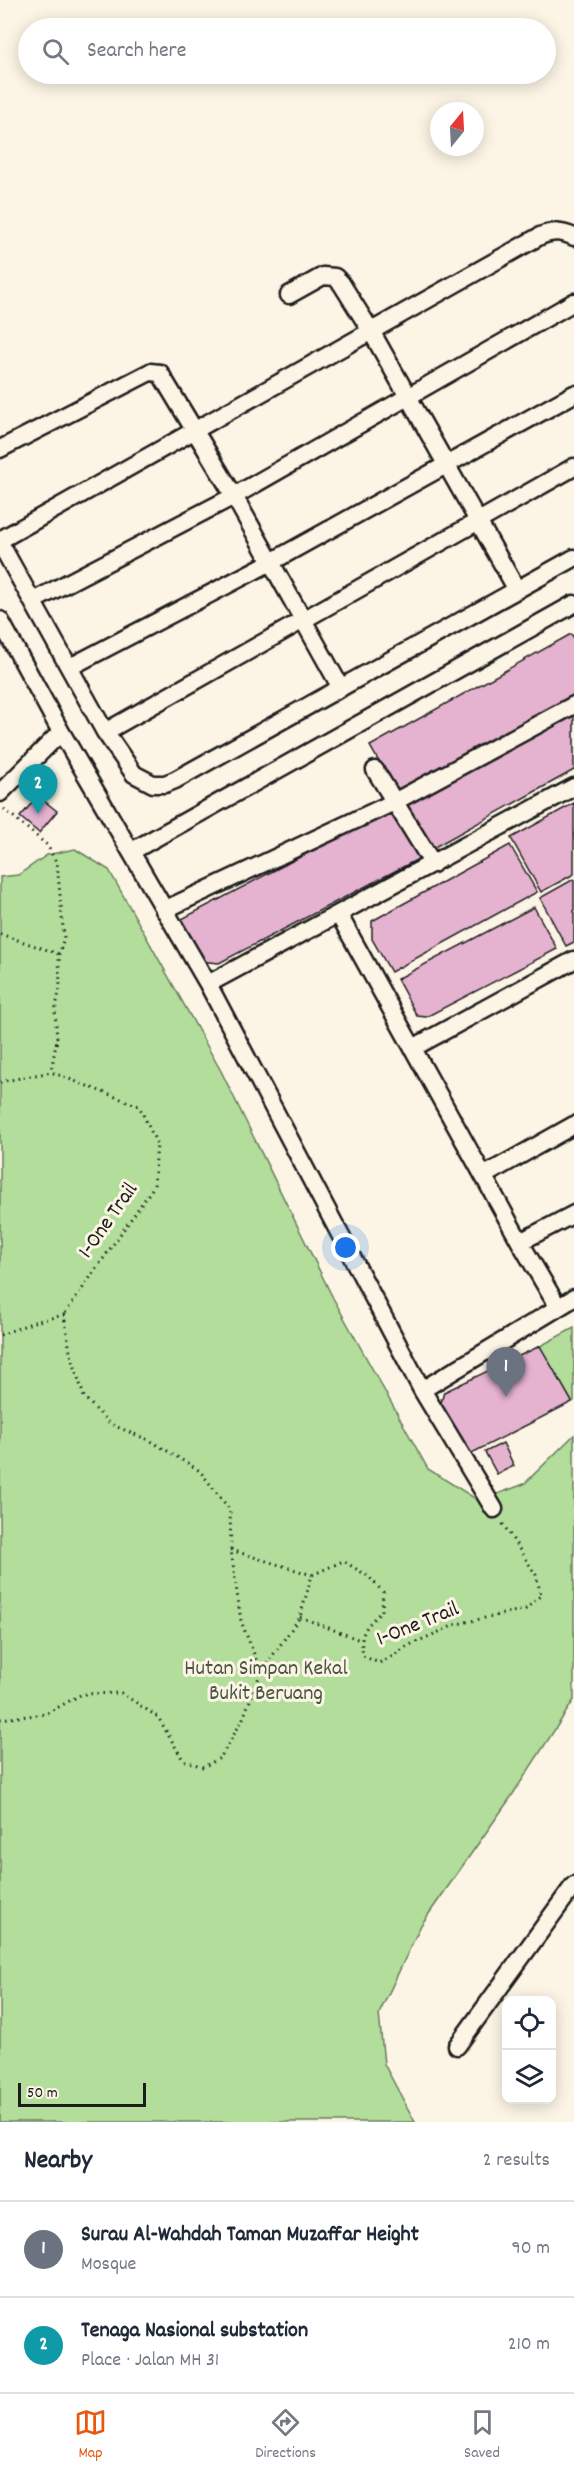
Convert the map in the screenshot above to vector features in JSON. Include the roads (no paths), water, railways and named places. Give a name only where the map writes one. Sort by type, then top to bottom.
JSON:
[{"type":"street","points":[[574,237],[563,231],[540,236],[0,541],[105,732],[134,774],[153,784],[165,784],[574,558]]},
{"type":"street","points":[[289,295],[323,276],[335,277],[371,331],[517,590]]},
{"type":"street","points":[[33,601],[234,496],[574,302]]},
{"type":"street","points":[[0,449],[150,372],[160,373],[234,496],[341,688]]},
{"type":"street","points":[[70,668],[271,562],[574,394]]},
{"type":"street","points":[[105,732],[574,467]]},
{"type":"street","points":[[132,851],[574,604]]},
{"type":"street","points":[[0,620],[61,732],[208,984],[422,1390],[494,1509]]},
{"type":"street","points":[[164,910],[394,802],[574,705]]},
{"type":"street","points":[[0,793],[61,732]]},
{"type":"street","points":[[375,770],[433,864]]},
{"type":"street","points":[[208,984],[574,787]]},
{"type":"street","points":[[339,915],[485,1175],[520,1242],[558,1306]]},
{"type":"street","points":[[413,1048],[574,960]]},
{"type":"street","points":[[485,1175],[574,1125]]},
{"type":"street","points":[[520,1242],[574,1214]]},
{"type":"street","points":[[422,1390],[574,1298]]},
{"type":"street","points":[[457,2046],[574,1885]]},
{"type":"place","name":"Tenaga Nasional substation","points":[[38,814]]},
{"type":"place","name":"Surau Al-Wahdah Taman Muzaffar Height","points":[[506,1397]]},
{"type":"park label","name":"Hutan Simpan Kekal Bukit Beruang","points":[[266,1682]]}]
